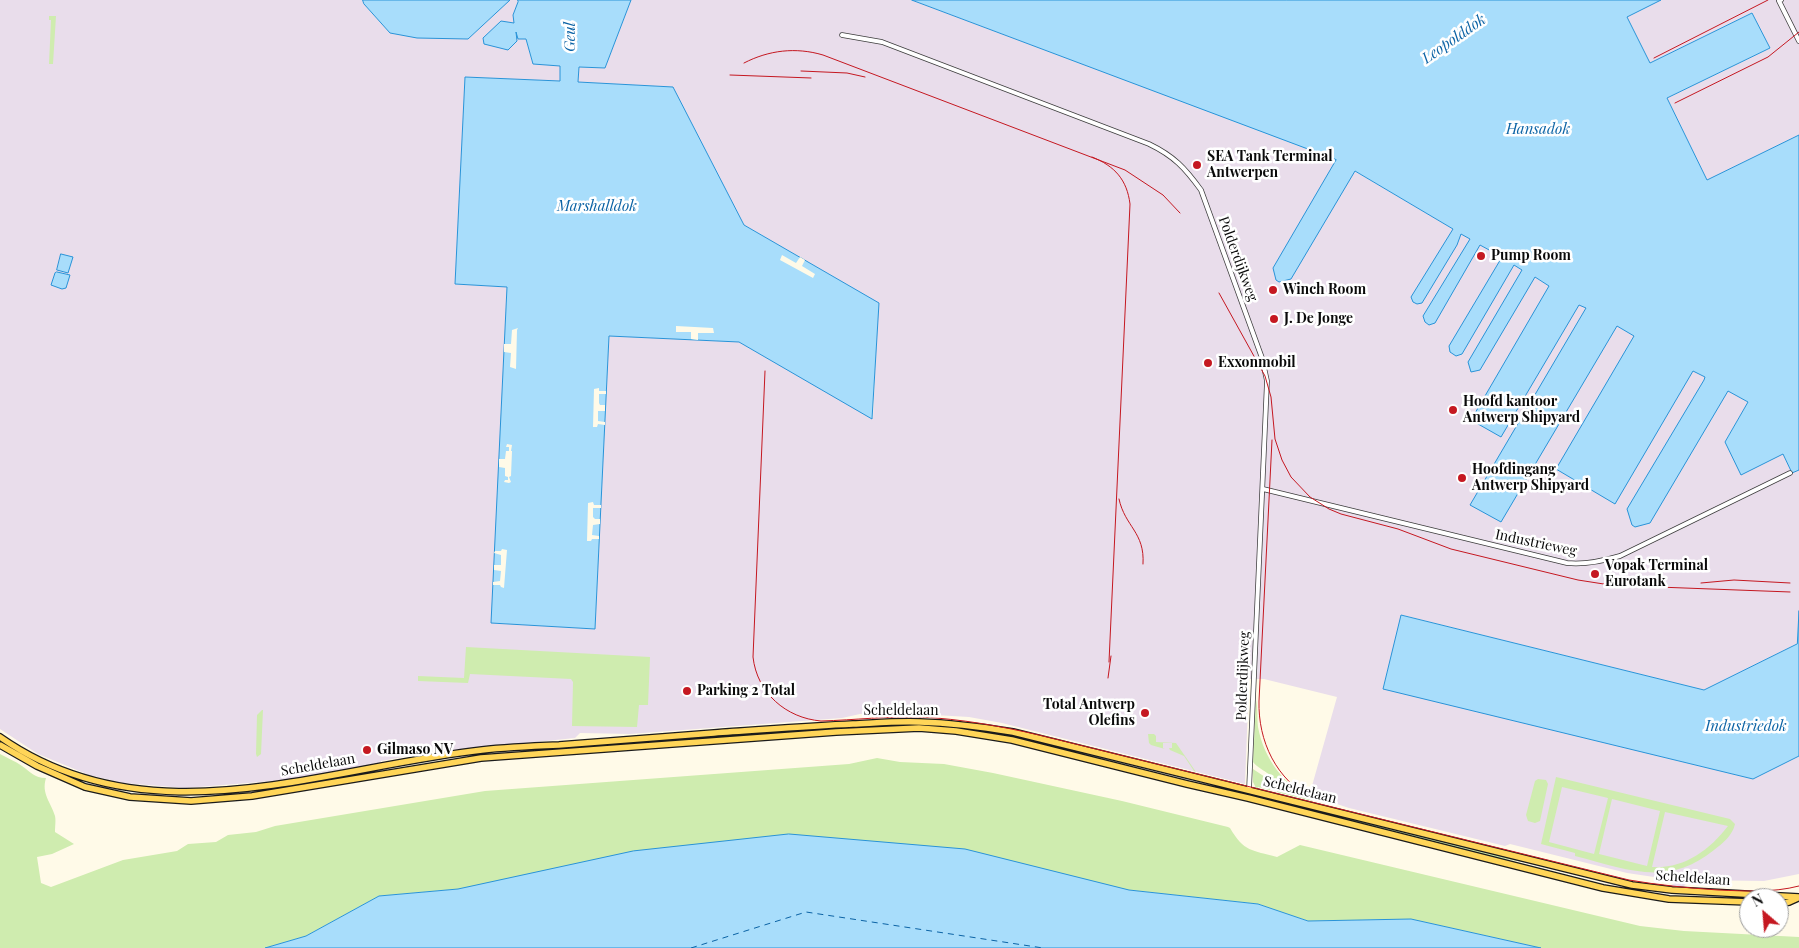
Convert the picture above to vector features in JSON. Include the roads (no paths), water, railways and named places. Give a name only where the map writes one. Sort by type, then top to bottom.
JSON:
[{"type":"main road","name":"Scheldelaan","points":[[0,737],[40,760],[103,784],[155,792],[192,793],[301,784],[409,770],[481,758],[793,735],[836,728],[919,721],[1013,732],[1622,883],[1672,890],[1799,897]]},
{"type":"main road","name":"Scheldelaan","points":[[0,745],[37,766],[85,786],[130,797],[191,802],[231,799],[407,762],[489,749],[792,728],[919,728],[956,731],[1012,740],[1603,888],[1669,899],[1739,902]]},
{"type":"main road","points":[[792,728],[793,735]]},
{"type":"main road","points":[[721,733],[722,740]]},
{"type":"main road","points":[[1118,759],[1121,767]]},
{"type":"main road","points":[[407,762],[409,770]]},
{"type":"main road","points":[[1187,784],[1189,776]]},
{"type":"main road","points":[[85,786],[88,779]]},
{"type":"main road","points":[[1669,899],[1672,890]]},
{"type":"street","points":[[1779,0],[1799,41]]},
{"type":"street","name":"Polderdijkweg","points":[[842,35],[882,42],[1149,144],[1169,155],[1186,169],[1201,190],[1240,291],[1262,358],[1266,378],[1267,396],[1248,798]]},
{"type":"street","name":"Industrieweg","points":[[1263,489],[1567,563],[1579,564],[1620,556],[1790,472]]},
{"type":"water","points":[[363,0],[510,0],[468,39],[417,38],[390,33],[364,4]]},
{"type":"water","name":"Marshalldok","points":[[518,0],[631,0],[605,68],[579,67],[578,82],[673,87],[744,225],[879,303],[872,419],[739,342],[609,336],[595,629],[491,623],[507,287],[455,284],[465,77],[560,81],[560,66],[533,64],[526,39],[518,39],[516,32],[517,41],[508,50],[484,44],[483,38],[501,21],[514,23],[513,15]]},
{"type":"water","name":"Hansadok","points":[[912,0],[1661,0],[1627,17],[1650,63],[1752,13],[1770,48],[1667,98],[1707,180],[1799,135],[1799,470],[1792,473],[1783,454],[1741,475],[1725,442],[1748,402],[1728,391],[1650,523],[1635,527],[1632,525],[1627,509],[1704,380],[1705,377],[1693,371],[1615,504],[1556,469],[1634,336],[1617,326],[1501,522],[1470,505],[1586,308],[1579,305],[1501,437],[1471,420],[1549,286],[1535,277],[1480,370],[1471,372],[1468,362],[1522,270],[1514,265],[1462,354],[1456,356],[1450,352],[1449,346],[1502,257],[1480,245],[1435,323],[1429,325],[1425,322],[1423,316],[1470,239],[1461,234],[1457,245],[1422,303],[1417,304],[1413,302],[1411,297],[1453,229],[1355,171],[1291,279],[1279,282],[1276,280],[1273,268],[1336,160]]},
{"type":"water","points":[[61,254],[73,257],[68,273],[57,270]]},
{"type":"water","points":[[57,272],[70,275],[66,288],[62,289],[51,285]]},
{"type":"water","name":"Industriedok","points":[[1799,611],[1799,756],[1753,779],[1383,689],[1401,615],[1704,690],[1797,644]]},
{"type":"water","points":[[789,834],[965,849],[1129,890],[1258,904],[1308,921],[1411,919],[1541,948],[265,948],[306,936],[379,896],[458,889],[633,851]]},
{"type":"railway","points":[[1654,58],[1768,0]]},
{"type":"railway","points":[[1675,103],[1768,57],[1799,32]]},
{"type":"railway","points":[[744,63],[763,55],[783,51],[803,51],[823,55],[1125,170],[1163,195],[1180,213]]},
{"type":"railway","points":[[801,71],[847,73],[865,77]]},
{"type":"railway","points":[[730,75],[811,78]]},
{"type":"railway","points":[[1092,157],[1113,169],[1123,181],[1130,204],[1109,662]]},
{"type":"railway","points":[[1219,293],[1265,376],[1271,397],[1275,439],[1282,460],[1291,477],[1310,497],[1341,514],[1398,529],[1451,549],[1578,580],[1610,585]]},
{"type":"railway","points":[[765,371],[753,657],[760,682],[767,692],[785,709],[796,715],[821,721],[896,717],[966,721],[1039,735],[1629,880],[1738,891],[1769,891],[1799,886]]},
{"type":"railway","points":[[1272,440],[1259,701],[1260,716],[1266,745],[1279,770],[1300,791],[1313,799]]},
{"type":"railway","points":[[1119,499],[1122,509],[1141,544],[1143,564]]},
{"type":"railway","points":[[1701,583],[1734,580],[1790,583]]},
{"type":"railway","points":[[1605,585],[1790,592]]},
{"type":"railway","points":[[1108,678],[1111,656]]},
{"type":"place","name":"SEA Tank Terminal Antwerpen","points":[[1197,165]]},
{"type":"place","name":"Pump Room","points":[[1481,256]]},
{"type":"place","name":"Winch Room","points":[[1273,290]]},
{"type":"place","name":"J. De Jonge","points":[[1274,319]]},
{"type":"place","name":"Exxonmobil","points":[[1208,363]]},
{"type":"place","name":"Hoofd kantoor Antwerp Shipyard","points":[[1453,410]]},
{"type":"place","name":"Hoofdingang Antwerp Shipyard","points":[[1462,478]]},
{"type":"place","name":"Vopak Terminal Eurotank","points":[[1595,574]]},
{"type":"place","name":"Parking 2 Total","points":[[687,691]]},
{"type":"place","name":"Total Antwerp Olefins","points":[[1145,713]]},
{"type":"place","name":"Gilmaso NV","points":[[367,750]]},
{"type":"water label","name":"Geul","points":[[570,37]]},
{"type":"water label","name":"Leopolddok","points":[[1454,39]]}]
